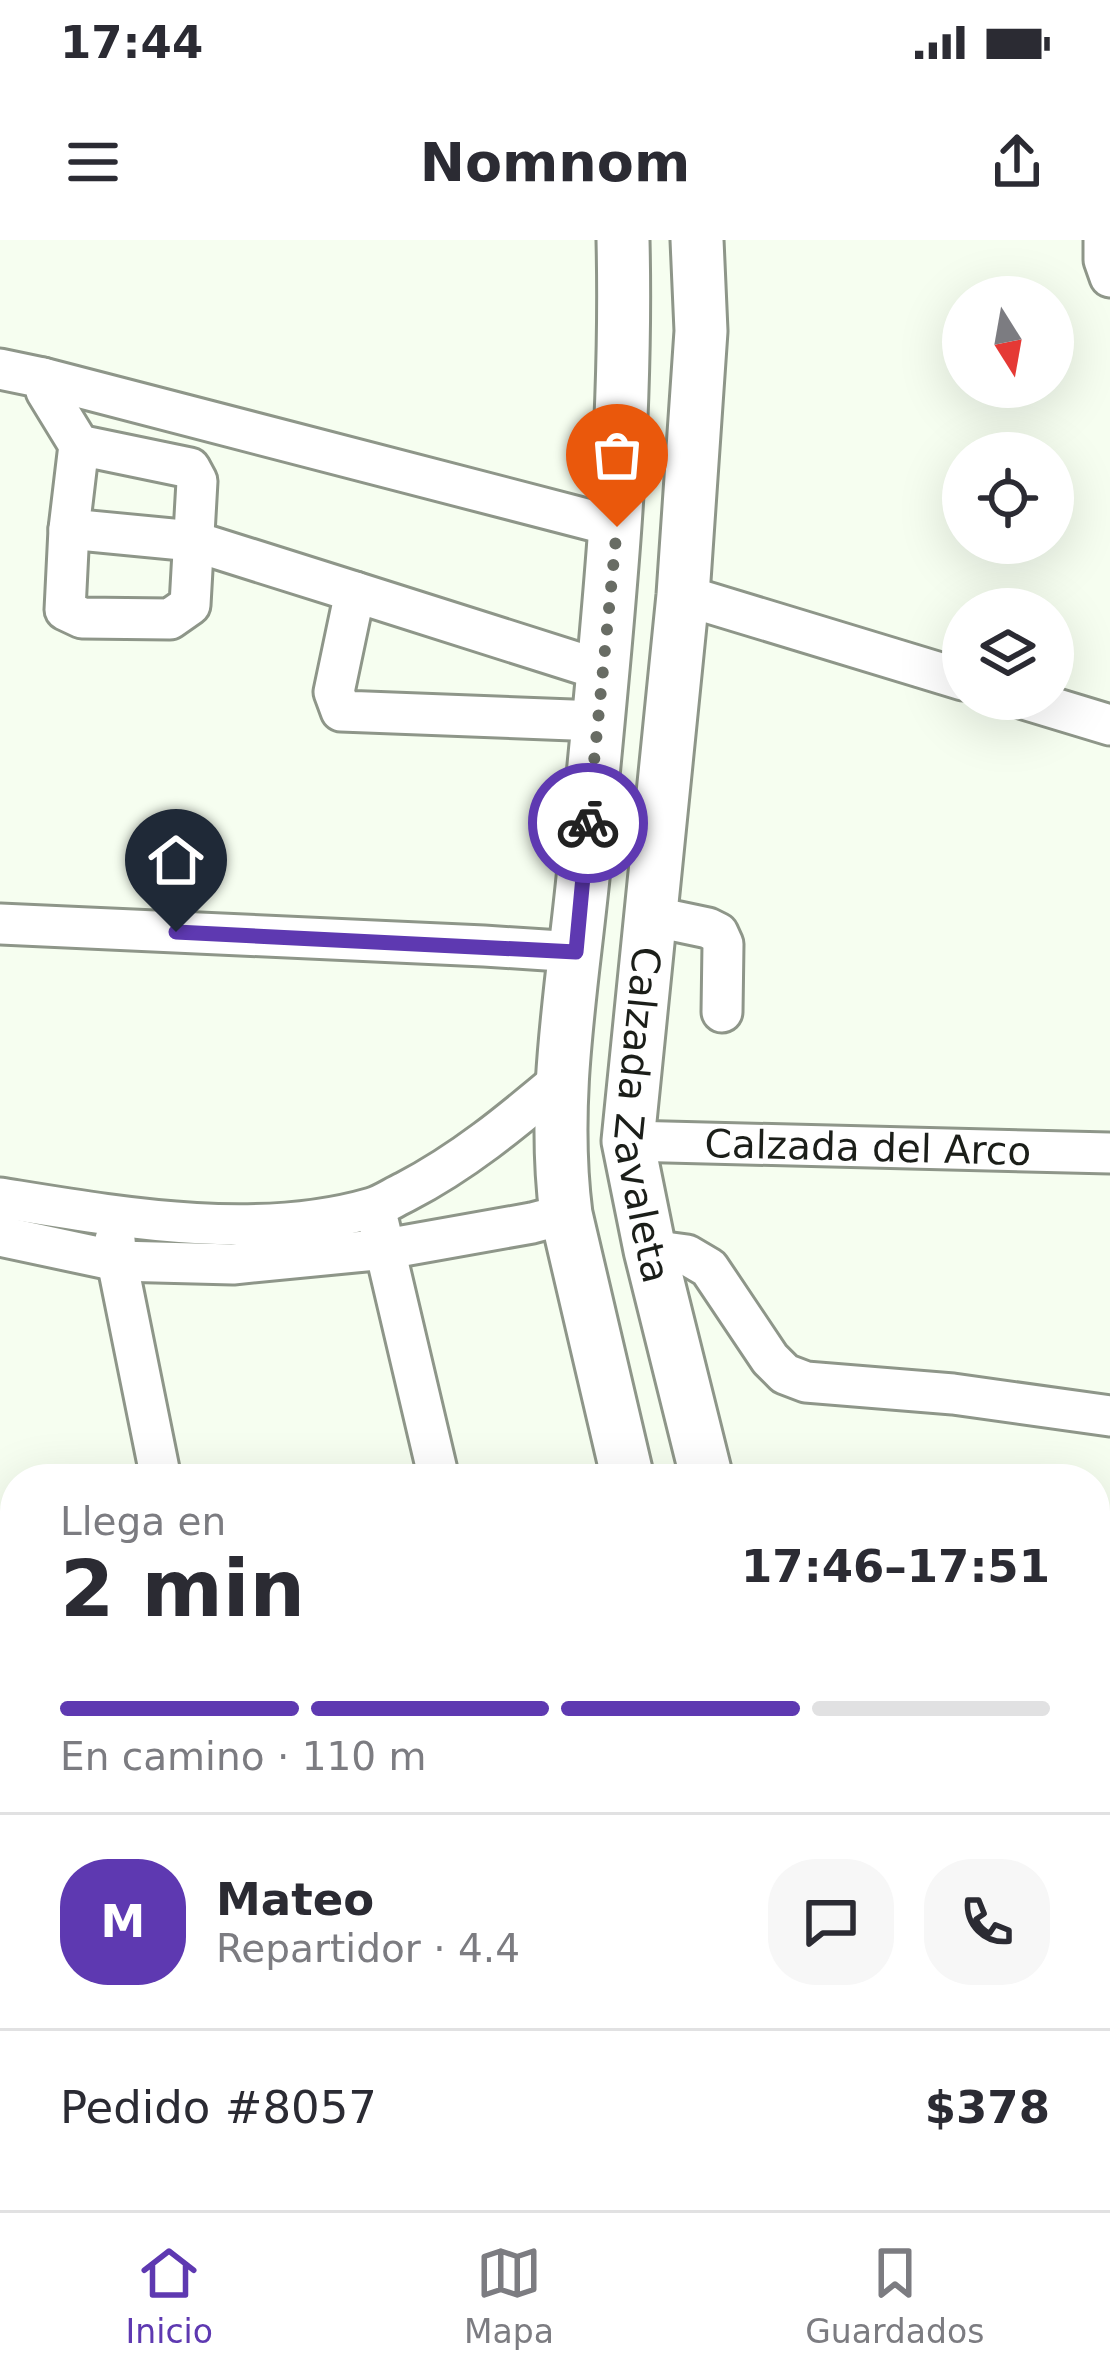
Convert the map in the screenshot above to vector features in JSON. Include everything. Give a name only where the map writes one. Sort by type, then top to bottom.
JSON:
[{"type":"main road","name":"Calzada Zavaleta","points":[[623,240],[626,338],[617,527],[560,1080],[566,1214],[624,1464]]},
{"type":"main road","name":"Calzada Zavaleta","points":[[697,240],[701,331],[682,595],[628,1141],[703,1464]]},
{"type":"street","points":[[1104,240],[1110,277]]},
{"type":"street","points":[[0,369],[617,527]]},
{"type":"street","points":[[43,378],[46,392],[80,445],[68,529],[65,610],[82,618],[170,619],[190,605],[196,482],[190,468],[80,445]]},
{"type":"street","points":[[68,529],[193,541],[604,671]]},
{"type":"street","points":[[355,592],[334,692],[341,711],[598,721]]},
{"type":"street","points":[[682,595],[942,674]]},
{"type":"street","points":[[1074,714],[1110,725]]},
{"type":"street","points":[[651,916],[718,933],[723,944],[722,1012]]},
{"type":"street","points":[[0,924],[576,952]]},
{"type":"street","points":[[0,1198],[113,1216],[217,1224],[297,1222],[375,1208],[482,1146],[560,1080]]},
{"type":"street","name":"Calzada del Arco","points":[[628,1141],[1110,1153]]},
{"type":"street","points":[[375,1208],[436,1464]]},
{"type":"street","points":[[0,1236],[116,1261],[233,1264],[386,1249],[566,1214]]},
{"type":"street","points":[[113,1216],[116,1261],[157,1464]]},
{"type":"street","points":[[650,1250],[687,1255],[709,1268],[770,1359],[785,1374],[806,1382],[953,1394],[1110,1416]]},
{"type":"way so far","points":[[588,823],[617,527]]},
{"type":"route","points":[[176,932],[576,952],[588,823]]}]
